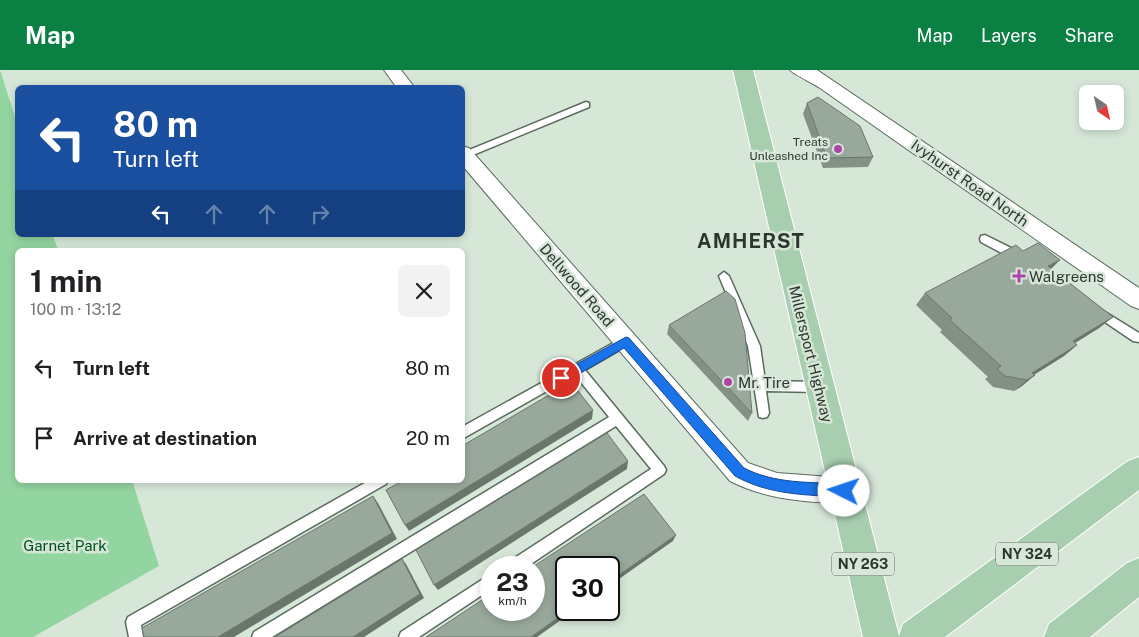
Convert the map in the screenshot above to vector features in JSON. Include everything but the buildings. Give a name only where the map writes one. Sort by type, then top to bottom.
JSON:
[{"type":"main road","name":"Millersport Highway","points":[[743,70],[881,637]]},
{"type":"main road","name":"NY 324","points":[[916,637],[1139,471]]},
{"type":"main road","points":[[1062,637],[1139,575]]},
{"type":"street","points":[[392,70],[404,85]]},
{"type":"street","name":"Ivyhurst Road North","points":[[798,70],[812,74],[1139,300]]},
{"type":"street","name":"Dellwood Road","points":[[465,155],[740,472],[756,481],[779,487],[844,491]]},
{"type":"lane","points":[[465,154],[586,106]]},
{"type":"lane","points":[[985,239],[1021,258]]},
{"type":"lane","points":[[724,276],[754,346],[763,413]]},
{"type":"lane","points":[[1090,307],[1137,338]]},
{"type":"lane","points":[[465,432],[626,342]]},
{"type":"lane","points":[[530,556],[660,470],[577,369]]},
{"type":"lane","points":[[760,386],[819,387]]},
{"type":"lane","points":[[260,637],[618,418]]},
{"type":"lane","points":[[136,637],[133,622],[377,483]]},
{"type":"lane","points":[[406,637],[480,588]]},
{"type":"green space","name":"Garnet Park","points":[[0,70],[15,117],[15,237],[54,237],[57,248],[15,248],[15,483],[133,483],[159,566],[33,637],[0,637]]},
{"type":"place","name":"Treats Unleashed Inc","points":[[838,149]]},
{"type":"place","name":"Walgreens","points":[[1019,276]]},
{"type":"place","name":"Mr. Tire","points":[[728,382]]},
{"type":"district","name":"AMHERST","points":[[751,241]]},
{"type":"route","points":[[561,378],[626,342],[733,465],[747,477],[779,487],[844,491]]}]
